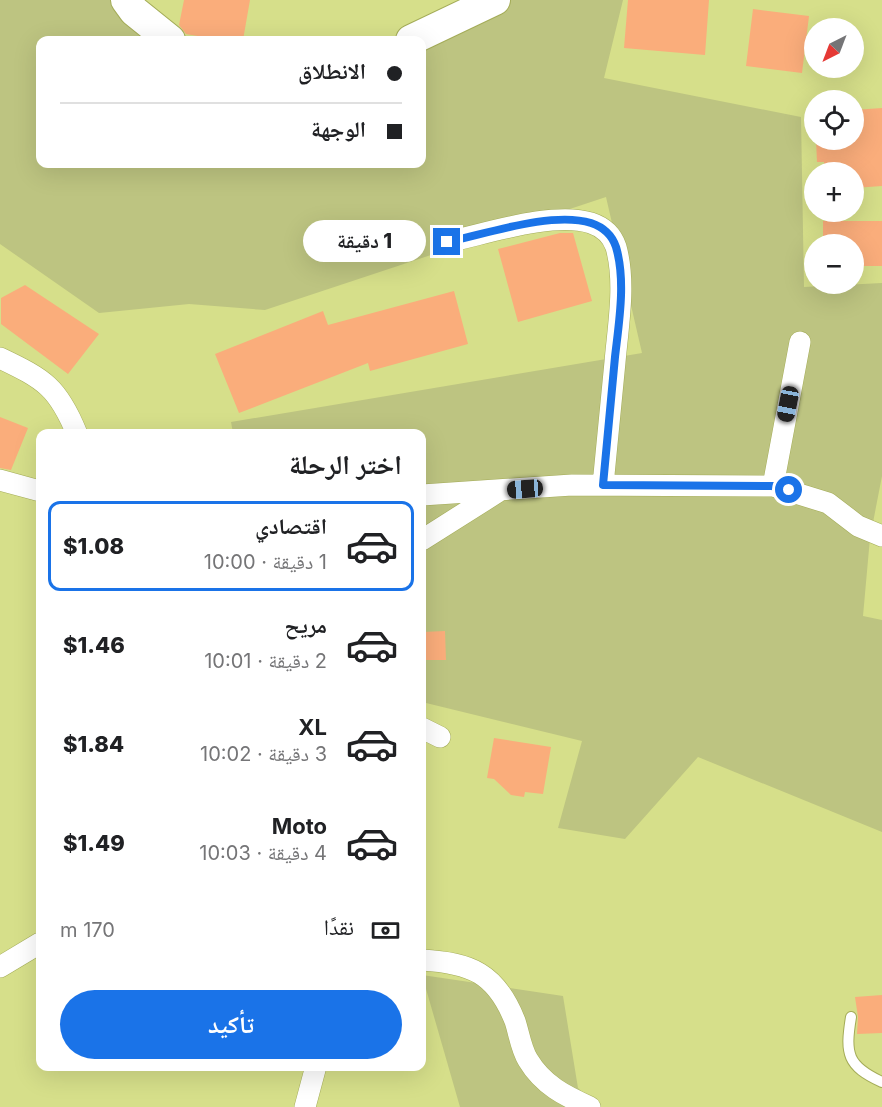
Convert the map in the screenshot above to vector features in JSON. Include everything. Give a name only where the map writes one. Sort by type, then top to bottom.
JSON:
[{"type":"main road","points":[[126,0],[134,11],[165,36]]},
{"type":"main road","points":[[419,36],[495,0]]},
{"type":"street","points":[[447,242],[539,223],[566,220],[590,223],[606,230],[616,246],[620,272],[619,321],[603,485]]},
{"type":"street","points":[[772,486],[800,342]]},
{"type":"street","points":[[0,358],[31,373],[51,387],[65,405],[75,429]]},
{"type":"street","points":[[0,480],[36,490]]},
{"type":"street","points":[[426,495],[603,485],[772,486],[828,503],[858,526],[882,536]]},
{"type":"street","points":[[426,538],[502,490]]},
{"type":"street","points":[[0,967],[36,945]]},
{"type":"street","points":[[426,961],[468,967],[495,983],[507,1001],[527,1058],[538,1075],[556,1092],[590,1107]]},
{"type":"street","points":[[305,1107],[315,1071]]},
{"type":"lane","points":[[851,1017],[848,1048],[854,1065],[859,1071],[882,1082]]},
{"type":"green space","points":[[0,0],[120,0],[160,36],[36,36],[36,168],[426,168],[426,45],[497,0],[623,0],[604,78],[801,117],[804,294],[864,294],[864,284],[882,283],[882,476],[870,538],[863,616],[882,620],[882,832],[698,757],[625,839],[558,828],[582,741],[426,703],[426,429],[232,429],[231,422],[642,353],[606,197],[265,310],[189,304],[99,313],[0,244]]},
{"type":"green space","points":[[426,976],[563,996],[578,1088],[598,1107],[460,1107],[426,989]]},
{"type":"building","points":[[184,0],[250,0],[244,36],[198,36],[186,34],[179,25]]},
{"type":"building","points":[[628,0],[709,0],[705,55],[624,48]]},
{"type":"building","points":[[753,9],[809,16],[804,18],[802,73],[746,66]]},
{"type":"building","points":[[882,108],[882,186],[864,187],[864,162],[817,162],[816,150],[864,150],[864,109]]},
{"type":"building","points":[[882,221],[882,266],[864,266],[864,234],[823,234],[823,222]]},
{"type":"building","points":[[560,233],[573,233],[592,301],[518,322],[498,249]]},
{"type":"building","points":[[25,285],[99,334],[68,374],[1,324],[1,298]]},
{"type":"building","points":[[454,291],[468,344],[370,371],[368,363],[239,413],[215,354],[323,311],[328,325]]},
{"type":"building","points":[[0,417],[28,428],[11,470],[0,468]]},
{"type":"building","points":[[445,631],[446,660],[426,660],[426,632]]},
{"type":"building","points":[[494,738],[551,747],[543,794],[525,792],[524,797],[511,795],[494,779],[487,778]]},
{"type":"building","points":[[882,995],[882,1033],[857,1034],[858,1017],[855,997]]},
{"type":"route","points":[[447,242],[539,223],[566,220],[590,223],[606,230],[616,246],[620,272],[619,321],[603,485],[772,486],[789,490]]}]
